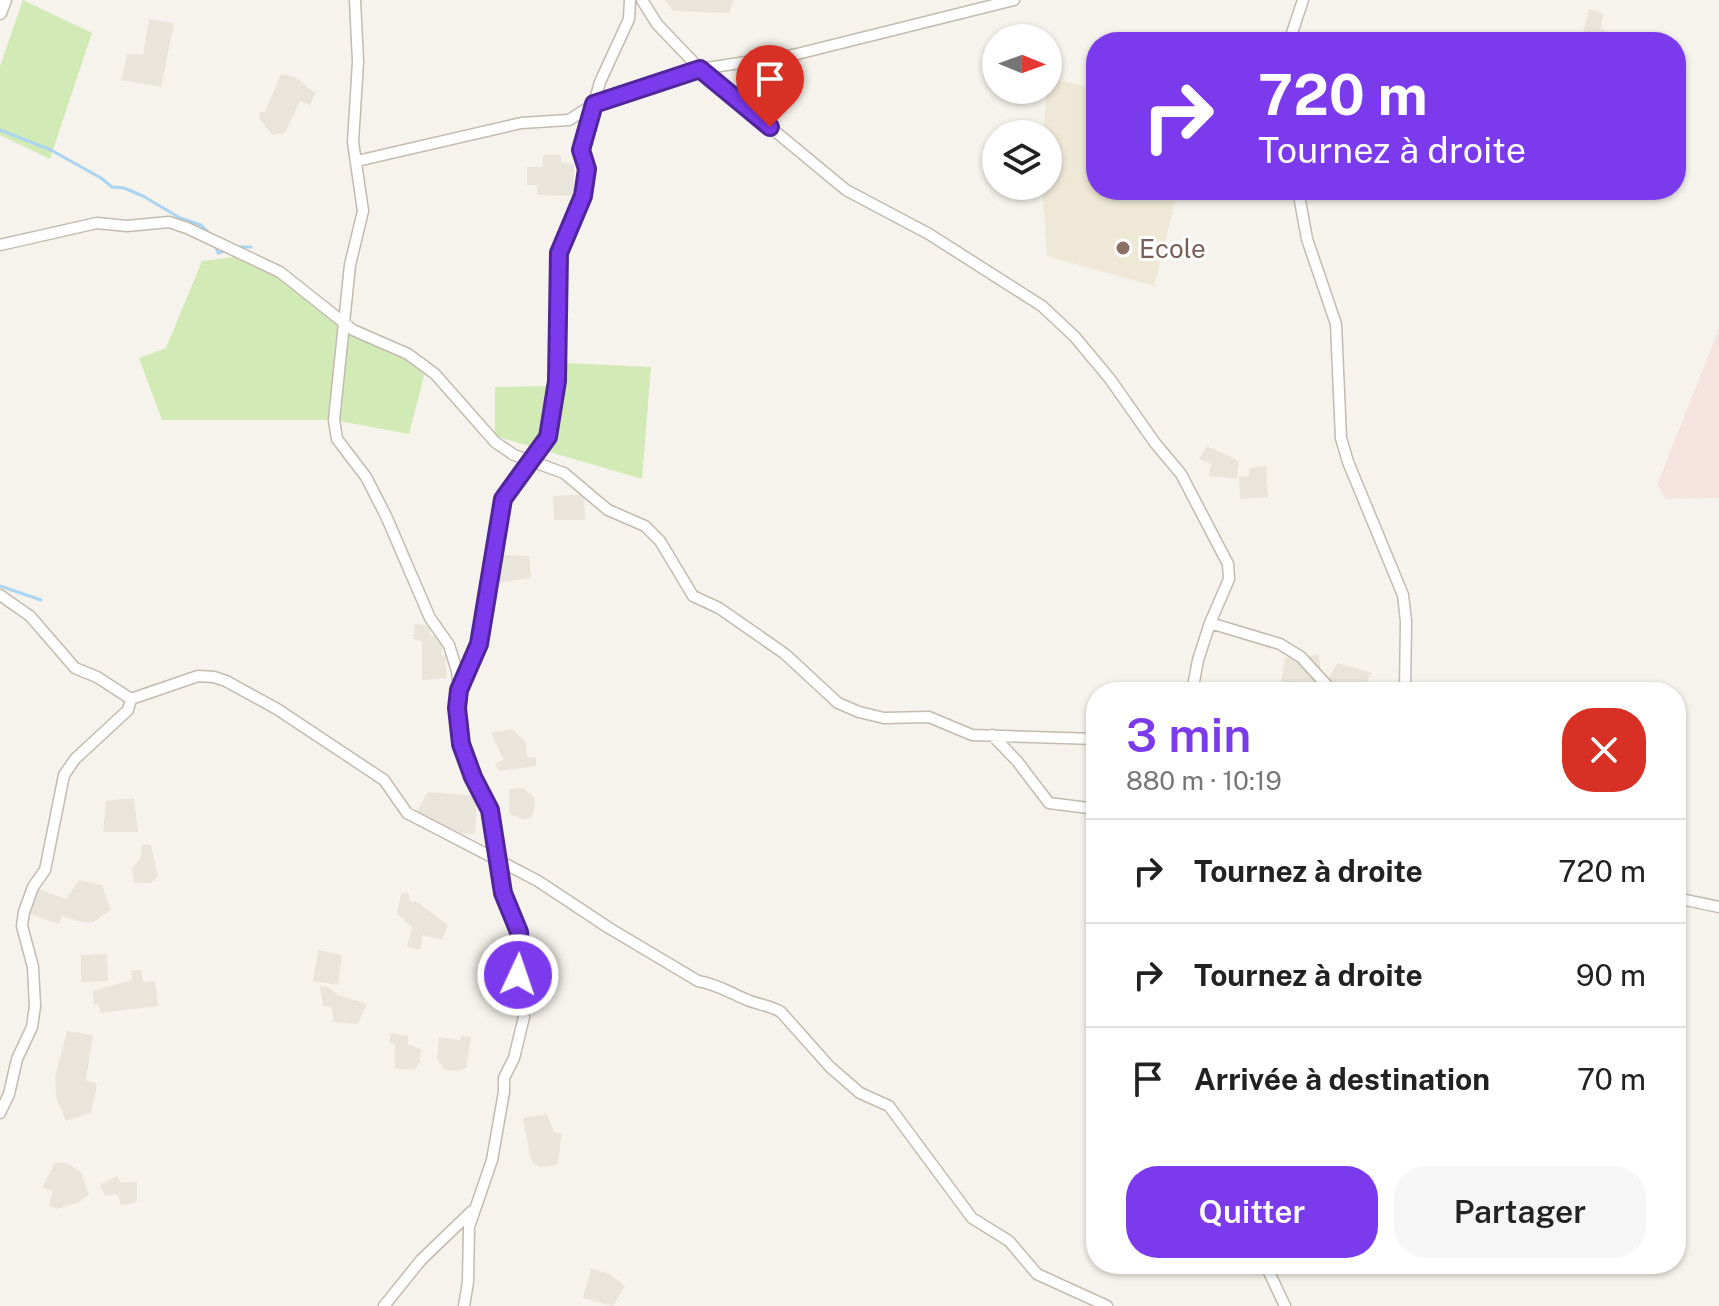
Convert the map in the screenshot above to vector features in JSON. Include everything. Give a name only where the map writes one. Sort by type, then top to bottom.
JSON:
[{"type":"street","points":[[0,13],[5,0]]},
{"type":"street","points":[[355,0],[358,62],[353,142],[363,211],[350,265],[334,420],[337,439],[366,477],[430,618],[449,645],[457,671],[461,744],[490,810],[503,893],[519,932],[521,953],[518,975],[524,1017],[514,1058],[504,1078],[492,1160],[469,1227],[468,1282],[464,1306]]},
{"type":"street","points":[[459,690],[479,644],[503,499],[548,437],[557,381],[559,253],[583,196],[587,169],[581,150],[600,82],[629,19],[630,0]]},
{"type":"street","points":[[642,0],[657,24],[700,69],[846,190],[929,234],[1042,306],[1075,337],[1110,379],[1181,474],[1228,564],[1229,579],[1210,623],[1194,682]]},
{"type":"street","points":[[357,161],[521,123],[569,120],[594,104],[700,69],[793,55],[1014,0]]},
{"type":"street","points":[[1292,32],[1303,0]]},
{"type":"street","points":[[1300,200],[1307,239],[1336,324],[1341,438],[1403,595],[1405,682]]},
{"type":"street","points":[[0,245],[97,223],[127,226],[169,222],[187,228],[280,272],[353,330],[408,354],[435,374],[495,442],[514,455],[564,473],[608,510],[645,526],[660,541],[693,596],[719,608],[785,654],[838,703],[884,718],[929,717],[972,735],[1086,739]]},
{"type":"street","points":[[0,595],[30,616],[75,668],[97,677],[131,699]]},
{"type":"street","points":[[1210,623],[1280,644],[1301,657],[1324,682]]},
{"type":"street","points":[[131,699],[198,676],[226,681],[277,709],[384,780],[407,813],[538,881],[698,981],[712,983],[748,1001],[771,1006],[781,1012],[830,1067],[860,1093],[889,1106],[972,1218],[1009,1241],[1037,1274],[1107,1306]]},
{"type":"street","points":[[0,1113],[9,1094],[17,1059],[32,1027],[35,1006],[33,967],[22,926],[33,887],[45,870],[64,775],[75,759],[128,710],[131,699]]},
{"type":"street","points":[[992,735],[1017,761],[1049,803],[1086,808]]},
{"type":"street","points":[[1686,900],[1719,907]]},
{"type":"street","points":[[384,1306],[421,1260],[474,1209]]},
{"type":"street","points":[[1270,1274],[1285,1306]]},
{"type":"shaded area","points":[[665,0],[734,0],[729,13],[673,11]]},
{"type":"shaded area","points":[[1589,9],[1603,13],[1601,29],[1607,32],[1583,32]]},
{"type":"shaded area","points":[[149,19],[174,23],[161,87],[121,80],[127,54],[143,55]]},
{"type":"shaded area","points":[[281,74],[295,77],[315,93],[310,105],[300,101],[285,133],[272,135],[259,118],[260,112],[265,112]]},
{"type":"shaded area","points":[[1062,81],[1086,87],[1086,200],[1176,200],[1154,286],[1047,256],[1043,200],[1062,200],[1062,120],[1044,120],[1046,104],[1062,104]]},
{"type":"shaded area","points":[[543,155],[561,155],[561,162],[574,164],[574,196],[537,195],[537,185],[527,185],[527,167],[543,167]]},
{"type":"shaded area","points":[[1719,329],[1719,498],[1666,499],[1657,485]]},
{"type":"shaded area","points":[[1207,446],[1239,461],[1237,479],[1209,476],[1211,464],[1199,459]]},
{"type":"shaded area","points":[[1266,466],[1268,497],[1240,499],[1239,477],[1249,476],[1249,468]]},
{"type":"shaded area","points":[[584,494],[585,520],[554,520],[553,496]]},
{"type":"shaded area","points":[[498,555],[529,556],[531,578],[496,583]]},
{"type":"shaded area","points":[[415,624],[431,626],[430,635],[443,640],[441,655],[445,656],[447,678],[422,680],[422,641],[413,639]]},
{"type":"shaded area","points":[[1319,655],[1319,682],[1281,682],[1285,657]]},
{"type":"shaded area","points":[[1337,663],[1372,673],[1366,682],[1328,680]]},
{"type":"shaded area","points":[[512,729],[526,742],[527,757],[536,758],[536,766],[499,771],[495,763],[504,760],[491,733]]},
{"type":"shaded area","points":[[523,788],[534,797],[535,804],[532,817],[525,820],[509,814],[509,789]]},
{"type":"shaded area","points":[[428,792],[477,796],[475,834],[455,833],[417,811]]},
{"type":"shaded area","points":[[134,798],[138,832],[103,832],[106,801]]},
{"type":"shaded area","points":[[142,844],[151,845],[158,876],[151,883],[134,883],[132,868],[140,859]]},
{"type":"shaded area","points":[[79,880],[102,885],[111,910],[93,922],[62,916],[58,924],[24,912],[34,887],[66,899]]},
{"type":"shaded area","points":[[408,892],[410,901],[417,902],[448,925],[442,940],[423,935],[420,950],[407,947],[412,927],[397,914],[401,894]]},
{"type":"shaded area","points":[[318,950],[342,955],[338,985],[313,981]]},
{"type":"shaded area","points":[[107,954],[108,981],[81,982],[81,955]]},
{"type":"shaded area","points":[[141,970],[143,982],[155,981],[158,1006],[101,1013],[98,1004],[94,1005],[93,991],[132,980],[131,971]]},
{"type":"shaded area","points":[[320,986],[367,1004],[358,1024],[333,1022],[332,1007],[323,1006]]},
{"type":"shaded area","points":[[67,1031],[93,1035],[86,1080],[97,1084],[91,1113],[66,1121],[56,1097],[55,1077]]},
{"type":"shaded area","points":[[390,1033],[408,1036],[408,1044],[421,1049],[420,1062],[414,1070],[395,1068],[395,1045],[390,1043]]},
{"type":"shaded area","points":[[461,1036],[471,1037],[466,1068],[445,1070],[437,1059],[439,1037],[460,1040]]},
{"type":"shaded area","points":[[547,1114],[554,1132],[562,1134],[558,1163],[539,1167],[531,1160],[523,1118]]},
{"type":"shaded area","points":[[55,1163],[67,1163],[81,1172],[89,1195],[79,1202],[57,1209],[49,1206],[53,1191],[42,1188]]},
{"type":"shaded area","points":[[117,1176],[121,1183],[137,1181],[137,1202],[121,1206],[118,1194],[105,1196],[100,1185]]},
{"type":"shaded area","points":[[591,1268],[610,1274],[625,1286],[613,1306],[583,1298]]},
{"type":"green space","points":[[23,0],[92,33],[50,159],[0,135],[0,66]]},
{"type":"green space","points":[[243,256],[280,272],[353,330],[426,368],[409,434],[334,420],[162,420],[139,358],[166,348],[202,261]]},
{"type":"green space","points":[[565,363],[651,367],[642,479],[495,436],[495,387],[562,386]]},
{"type":"waterway","points":[[0,130],[51,150],[112,187],[143,196],[180,218],[201,225],[209,233]]},
{"type":"waterway","points":[[216,247],[218,253],[228,250]]},
{"type":"waterway","points":[[235,247],[251,247]]},
{"type":"waterway","points":[[0,586],[41,600]]},
{"type":"place","name":"Ecole","points":[[1123,248]]},
{"type":"route","points":[[518,975],[521,953],[519,932],[503,893],[490,810],[461,744],[457,708],[459,690],[479,644],[503,499],[548,437],[557,381],[559,253],[583,196],[587,169],[581,150],[594,104],[700,69],[770,127]]}]
